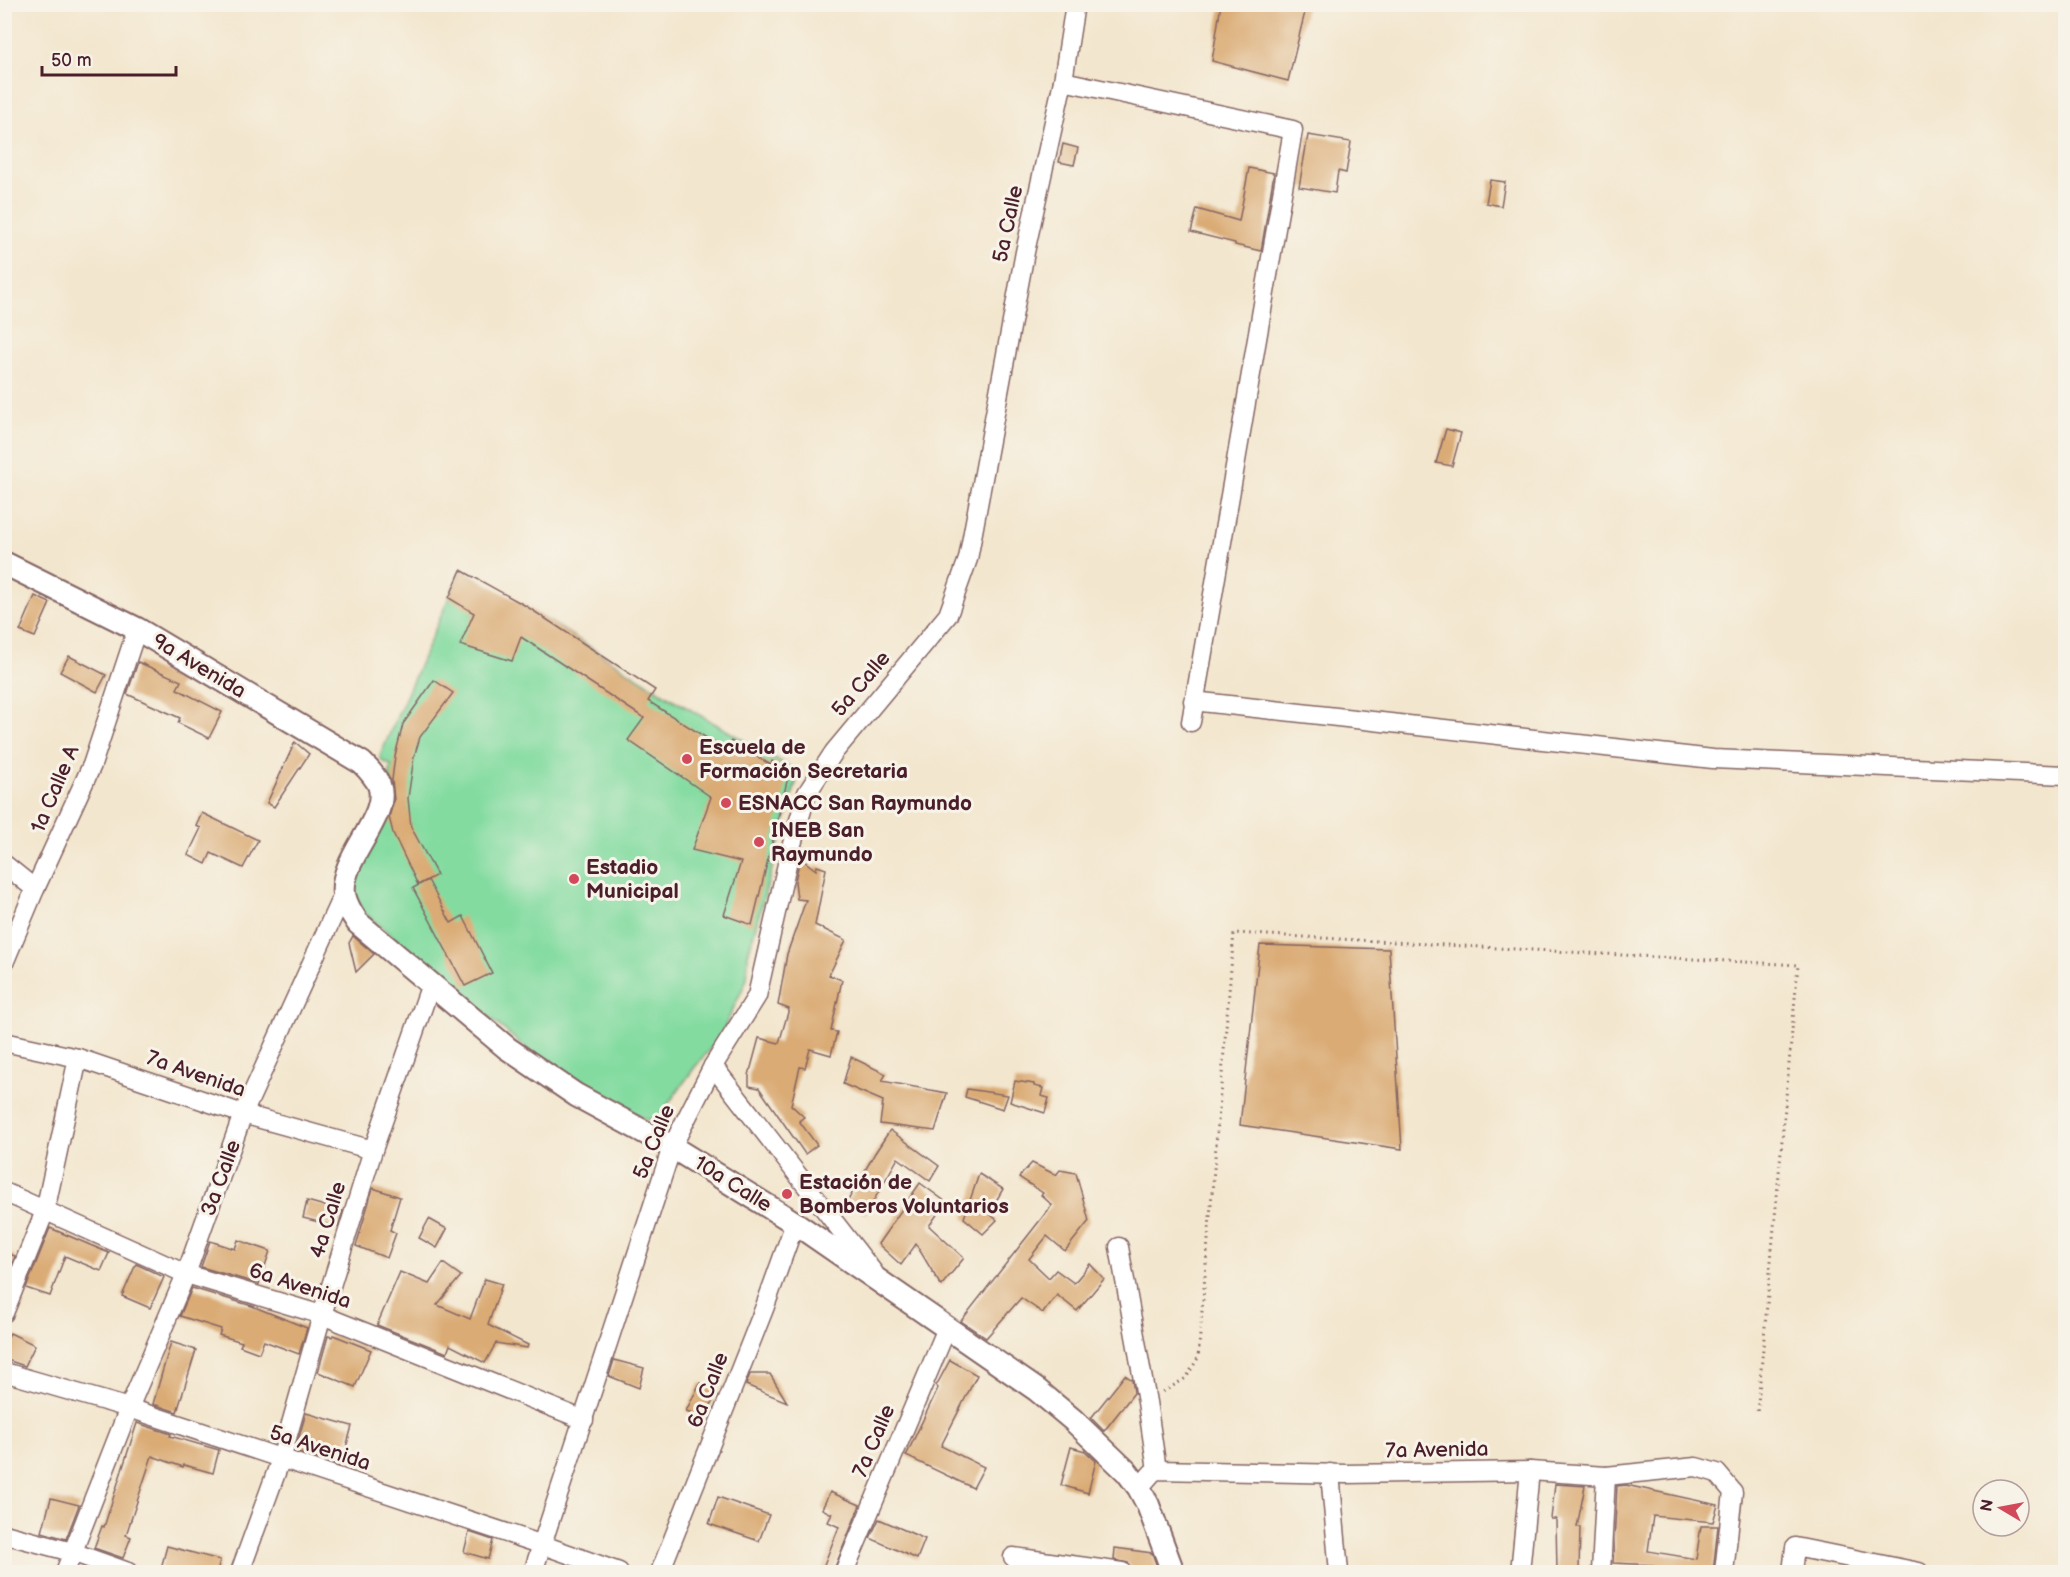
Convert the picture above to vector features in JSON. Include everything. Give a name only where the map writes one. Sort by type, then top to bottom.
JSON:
[{"type":"main road","name":"9a Avenida","points":[[4,563],[137,629],[362,763],[374,775],[380,788]]},
{"type":"main road","name":"3a Calle","points":[[344,892],[350,862],[374,821],[379,805],[380,788]]},
{"type":"main road","name":"10a Calle","points":[[344,892],[348,908],[358,923],[507,1048],[576,1095],[672,1147],[795,1223],[1037,1390],[1093,1439],[1127,1472],[1139,1488],[1148,1505],[1173,1572]]},
{"type":"street","name":"5a Calle","points":[[533,1572],[672,1147],[713,1066],[758,996],[790,851],[807,793],[834,752],[948,615],[968,559],[1025,252],[1062,81],[1075,4]]},
{"type":"street","points":[[1062,81],[1293,130],[1191,722]]},
{"type":"street","name":"1a Calle A","points":[[4,963],[92,765],[137,629]]},
{"type":"street","points":[[1193,701],[1713,759],[2066,775]]},
{"type":"street","points":[[4,864],[36,889]]},
{"type":"street","name":"3a Calle","points":[[65,1572],[129,1408],[186,1274],[243,1114],[344,892]]},
{"type":"street","name":"4a Calle","points":[[240,1572],[281,1459],[373,1150],[431,984]]},
{"type":"street","name":"7a Avenida","points":[[4,1042],[78,1058],[243,1114],[373,1150]]},
{"type":"street","points":[[4,1313],[45,1211],[78,1058]]},
{"type":"street","points":[[713,1066],[880,1281]]},
{"type":"street","name":"6a Avenida","points":[[4,1192],[186,1274],[322,1315],[584,1420]]},
{"type":"street","name":"6a Calle","points":[[660,1572],[764,1309],[795,1223]]},
{"type":"street","points":[[1119,1247],[1157,1470],[1139,1488]]},
{"type":"street","name":"7a Calle","points":[[844,1572],[947,1328]]},
{"type":"street","name":"5a Avenida","points":[[4,1372],[129,1408],[620,1572]]},
{"type":"street","name":"7a Avenida","points":[[1157,1470],[1330,1473],[1530,1471],[1606,1476],[1696,1467],[1717,1473],[1733,1492],[1724,1572]]},
{"type":"street","points":[[1520,1572],[1530,1471]]},
{"type":"street","points":[[1330,1473],[1339,1572]]},
{"type":"street","points":[[1601,1572],[1606,1476]]},
{"type":"street","points":[[4,1534],[72,1552],[128,1572]]},
{"type":"street","points":[[1791,1572],[1795,1547],[1919,1572]]},
{"type":"street","points":[[1013,1557],[1122,1572]]},
{"type":"path","points":[[1147,1402],[1186,1378],[1198,1358],[1234,933],[1798,965],[1757,1414]]},
{"type":"green space","points":[[461,570],[552,623],[672,699],[799,772],[748,954],[747,979],[720,1037],[658,1118],[647,1120],[546,1065],[356,906],[351,876],[385,811],[391,765],[382,761],[380,756]]},
{"type":"building","points":[[1221,4],[1307,4],[1288,81],[1212,61]]},
{"type":"building","points":[[1308,135],[1351,142],[1346,173],[1338,171],[1335,193],[1299,187]]},
{"type":"building","points":[[1063,144],[1078,148],[1074,165],[1059,162]]},
{"type":"building","points":[[1249,168],[1274,173],[1261,251],[1191,232],[1197,209],[1239,221]]},
{"type":"building","points":[[1490,180],[1505,182],[1501,206],[1486,203]]},
{"type":"building","points":[[1446,429],[1461,433],[1452,466],[1436,463]]},
{"type":"building","points":[[461,570],[526,606],[655,690],[648,701],[727,751],[731,741],[771,765],[772,761],[790,769],[752,925],[724,915],[741,862],[692,850],[711,797],[628,740],[644,718],[521,637],[512,661],[460,645],[474,613],[449,598]]},
{"type":"building","points":[[35,596],[50,603],[35,637],[20,631]]},
{"type":"building","points":[[69,656],[106,675],[97,692],[60,672]]},
{"type":"building","points":[[138,662],[181,681],[177,689],[222,712],[209,738],[178,723],[180,718],[127,694]]},
{"type":"building","points":[[434,680],[453,693],[420,737],[414,757],[408,798],[411,827],[437,875],[418,885],[393,833],[389,817],[394,800],[392,780],[395,756],[403,724]]},
{"type":"building","points":[[295,742],[309,754],[274,807],[267,803]]},
{"type":"building","points":[[202,813],[258,840],[243,868],[211,853],[206,864],[188,855],[201,828],[196,826]]},
{"type":"building","points":[[800,858],[816,870],[817,866],[826,869],[815,925],[846,940],[829,975],[842,980],[831,1031],[837,1032],[831,1055],[810,1049],[805,1068],[800,1067],[791,1105],[804,1117],[799,1121],[817,1145],[805,1154],[759,1088],[749,1086],[749,1075],[759,1038],[779,1043],[789,1009],[778,1005],[787,954],[806,900],[797,899],[795,881]]},
{"type":"building","points":[[428,880],[451,923],[463,916],[492,973],[465,986],[413,888]]},
{"type":"building","points":[[353,936],[374,954],[356,972],[349,943]]},
{"type":"building","points":[[1260,945],[1389,949],[1402,1149],[1240,1125]]},
{"type":"building","points":[[851,1057],[886,1074],[882,1081],[947,1093],[935,1131],[880,1124],[883,1101],[843,1084]]},
{"type":"building","points":[[1015,1081],[1043,1088],[1041,1096],[1049,1098],[1045,1113],[1010,1102]]},
{"type":"building","points":[[967,1089],[1008,1095],[1003,1109],[965,1097]]},
{"type":"building","points":[[890,1130],[939,1166],[930,1181],[898,1158],[866,1214],[846,1204]]},
{"type":"building","points":[[1032,1163],[1056,1175],[1060,1170],[1076,1173],[1089,1221],[1065,1251],[1047,1236],[1029,1259],[1049,1278],[1056,1270],[1074,1283],[1090,1264],[1104,1279],[1077,1311],[1057,1295],[1043,1313],[1021,1298],[986,1338],[961,1321],[1052,1205],[1041,1195],[1043,1193],[1019,1177]]},
{"type":"building","points":[[979,1174],[1003,1189],[989,1213],[997,1220],[983,1234],[964,1218]]},
{"type":"building","points":[[920,1183],[946,1202],[929,1226],[964,1258],[941,1286],[916,1244],[901,1265],[878,1244]]},
{"type":"building","points":[[373,1188],[400,1197],[390,1230],[396,1233],[387,1258],[356,1246]]},
{"type":"building","points":[[307,1201],[343,1211],[338,1227],[303,1218]]},
{"type":"building","points":[[429,1219],[447,1229],[437,1248],[419,1238]]},
{"type":"building","points":[[50,1228],[109,1253],[101,1271],[65,1256],[50,1296],[26,1288]]},
{"type":"building","points":[[238,1240],[270,1251],[259,1284],[201,1267],[210,1241],[235,1249]]},
{"type":"building","points":[[4,1252],[15,1256],[5,1280],[4,1280]]},
{"type":"building","points":[[443,1263],[461,1276],[437,1305],[470,1319],[485,1279],[502,1284],[488,1325],[528,1345],[527,1348],[496,1343],[485,1363],[450,1345],[447,1353],[377,1325],[400,1272],[429,1284]]},
{"type":"building","points":[[136,1264],[164,1277],[150,1308],[122,1296]]},
{"type":"building","points":[[192,1288],[252,1306],[307,1328],[299,1354],[264,1341],[259,1353],[240,1346],[242,1342],[219,1335],[221,1329],[180,1316]]},
{"type":"building","points":[[10,1333],[35,1345],[25,1366],[4,1359],[4,1345]]},
{"type":"building","points":[[333,1335],[371,1350],[355,1387],[318,1372],[328,1336]]},
{"type":"building","points":[[171,1342],[196,1350],[177,1412],[153,1404]]},
{"type":"building","points":[[614,1360],[644,1368],[639,1388],[609,1376]]},
{"type":"building","points":[[950,1360],[977,1375],[941,1446],[984,1467],[973,1488],[906,1456],[938,1388],[936,1386]]},
{"type":"building","points":[[750,1374],[770,1374],[787,1402],[746,1385]]},
{"type":"building","points":[[1125,1375],[1132,1380],[1134,1393],[1104,1431],[1091,1418]]},
{"type":"building","points":[[700,1383],[716,1390],[707,1417],[686,1411]]},
{"type":"building","points":[[306,1413],[352,1426],[341,1466],[295,1451]]},
{"type":"building","points":[[137,1423],[171,1434],[170,1436],[219,1450],[213,1473],[184,1465],[183,1467],[152,1456],[126,1535],[131,1537],[123,1558],[94,1548],[102,1526],[104,1527]]},
{"type":"building","points":[[1071,1447],[1085,1451],[1096,1461],[1088,1493],[1061,1485]]},
{"type":"building","points":[[1555,1484],[1585,1486],[1577,1527],[1580,1527],[1579,1572],[1557,1572],[1556,1519],[1551,1519]]},
{"type":"building","points":[[1626,1485],[1718,1505],[1713,1522],[1653,1516],[1648,1551],[1696,1559],[1701,1526],[1718,1526],[1713,1572],[1652,1572],[1653,1565],[1613,1563],[1617,1486]]},
{"type":"building","points":[[830,1492],[860,1505],[833,1572],[821,1572],[839,1527],[828,1522],[832,1514],[822,1509]]},
{"type":"building","points":[[718,1497],[769,1515],[759,1541],[709,1524]]},
{"type":"building","points":[[51,1498],[79,1505],[66,1539],[42,1532]]},
{"type":"building","points":[[879,1519],[925,1539],[917,1559],[870,1538]]},
{"type":"building","points":[[469,1532],[493,1540],[488,1559],[464,1552]]},
{"type":"building","points":[[167,1546],[220,1560],[217,1572],[160,1572]]},
{"type":"building","points":[[1115,1548],[1152,1553],[1159,1572],[1133,1572],[1128,1563],[1114,1560]]},
{"type":"place","name":"Escuela de Formación Secretaria","points":[[687,759]]},
{"type":"place","name":"ESNACC San Raymundo","points":[[726,803]]},
{"type":"place","name":"INEB San Raymundo","points":[[759,842]]},
{"type":"place","name":"Estadio Municipal","points":[[574,879]]},
{"type":"place","name":"Estación de Bomberos Voluntarios","points":[[787,1194]]}]
